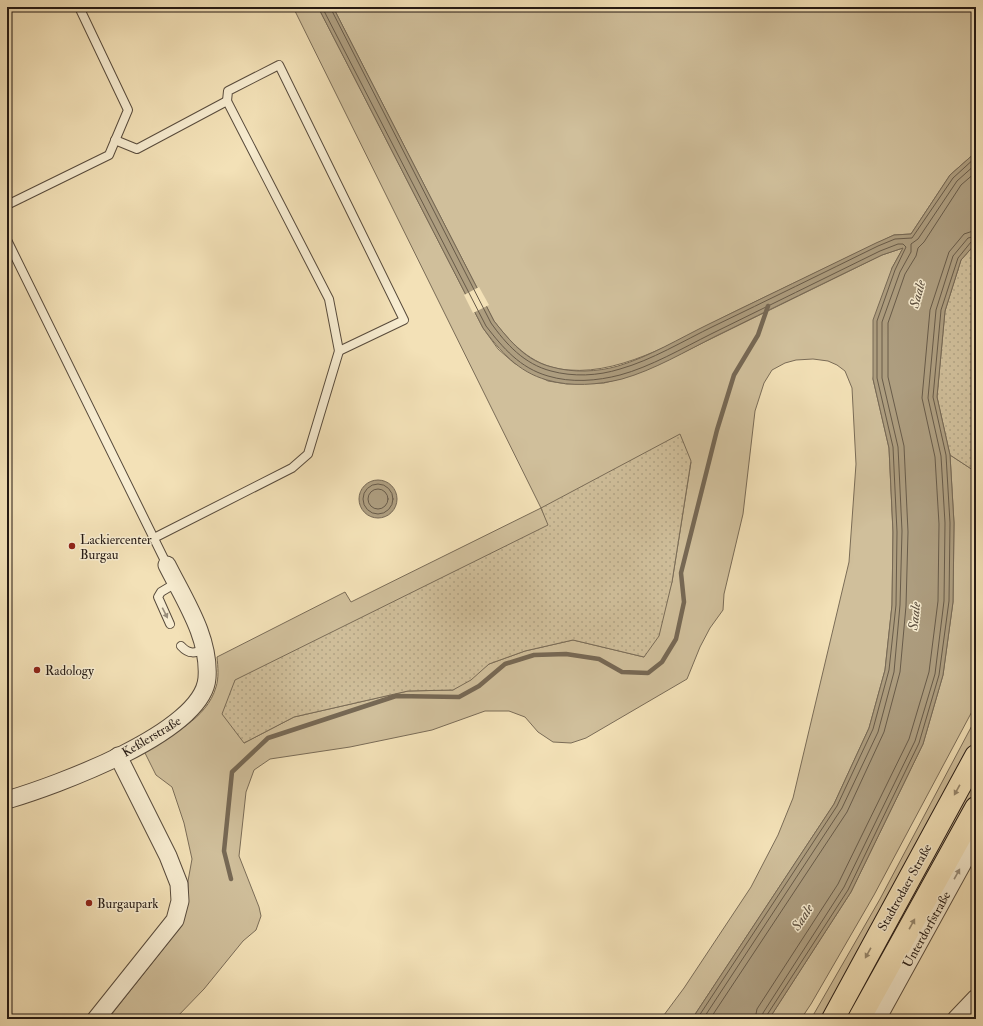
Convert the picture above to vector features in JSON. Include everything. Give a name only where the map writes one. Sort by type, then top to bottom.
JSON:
[{"type":"main road","name":"Stadtrodaer Straße","points":[[833,1019],[976,756]]},
{"type":"main road","name":"Stadtrodaer Straße","points":[[860,1019],[976,808]]},
{"type":"street","name":"Keßlerstraße","points":[[7,800],[63,781],[118,756],[170,727],[192,709],[199,700],[207,680],[206,649],[167,565]]},
{"type":"street","points":[[96,1019],[175,920],[180,901],[179,884],[168,856],[118,756]]},
{"type":"street","name":"Unterdorfstraße","points":[[877,1019],[976,839]]},
{"type":"street","points":[[956,1019],[976,998]]},
{"type":"lane","points":[[7,205],[109,155],[128,110],[79,7]]},
{"type":"lane","points":[[154,538],[292,468],[308,454],[339,351],[329,299],[227,101],[228,91],[279,65],[404,320],[339,351]]},
{"type":"lane","points":[[115,140],[137,149],[227,101]]},
{"type":"lane","points":[[7,240],[167,565]]},
{"type":"lane","points":[[170,624],[158,597],[161,592],[176,583]]},
{"type":"lane","points":[[181,646],[190,653],[195,653],[206,649]]},
{"type":"shaded area","points":[[293,7],[318,7],[483,328],[498,349],[514,363],[548,381],[567,384],[604,383],[623,378],[680,354],[882,255],[903,248],[892,268],[873,379],[889,448],[893,532],[892,605],[885,670],[869,728],[834,804],[692,1019],[661,1019],[684,988],[751,887],[778,835],[793,798],[849,562],[856,464],[852,388],[845,371],[828,361],[813,359],[796,360],[785,363],[772,370],[764,383],[755,411],[743,514],[724,594],[723,610],[710,628],[700,647],[687,679],[586,738],[571,743],[553,742],[538,732],[525,717],[509,711],[485,711],[432,730],[350,747],[270,759],[254,770],[246,792],[239,856],[259,907],[261,916],[256,930],[243,941],[204,989],[175,1019],[108,1019],[182,925],[188,902],[188,881],[192,859],[184,823],[172,787],[156,775],[144,751],[187,725],[205,708],[217,684],[217,657],[345,592],[351,602],[541,508]],"holes":[[[691,462],[672,582],[644,657],[573,640],[525,651],[489,664],[453,690],[408,691],[294,717],[244,743],[549,525],[541,508]]]},
{"type":"shaded area","points":[[333,7],[976,7],[976,152],[950,175],[911,234],[894,235],[738,310],[678,341],[634,360],[590,370],[569,370],[557,368],[546,365],[526,354],[509,339],[494,321]]},
{"type":"shaded area","points":[[976,243],[976,472],[950,455],[937,397],[945,311],[961,260]]},
{"type":"shaded area","points":[[680,434],[691,461],[672,582],[659,636],[644,657],[573,640],[525,651],[489,664],[471,680],[453,690],[408,691],[294,717],[244,743],[222,714],[235,680],[548,525],[541,508]]},
{"type":"shaded area","points":[[950,455],[976,472],[976,704],[874,895],[811,1004],[801,1019],[769,1019],[851,892],[923,744],[943,675],[953,602],[954,523]]},
{"type":"shaded area","points":[[976,718],[976,737],[822,1019],[811,1019],[880,899]]},
{"type":"shaded area","points":[[976,775],[976,789],[849,1019],[842,1019]]},
{"type":"water","name":"Saale","points":[[318,7],[333,7],[494,321],[506,336],[526,355],[543,364],[560,369],[593,371],[630,362],[876,243],[894,235],[911,234],[950,175],[976,152],[976,243],[961,260],[945,311],[937,397],[950,455],[954,523],[953,602],[943,675],[923,744],[851,892],[769,1019],[692,1019],[834,804],[869,728],[885,670],[892,605],[893,532],[889,448],[873,379],[873,320],[892,268],[903,248],[882,255],[670,360],[646,371],[622,379],[594,384],[565,384],[547,380],[527,372],[510,360],[483,328]]},
{"type":"water","points":[[374,480],[382,480],[392,485],[396,492],[396,506],[392,513],[382,518],[374,518],[364,513],[362,510],[359,503],[359,495],[364,485],[367,483]]},
{"type":"pier","points":[[479,287],[489,305],[473,313],[464,295]]},
{"type":"waterway","points":[[231,879],[224,851],[232,772],[268,738],[396,696],[459,697],[479,686],[505,664],[534,655],[566,654],[599,659],[622,672],[648,673],[662,662],[676,639],[684,602],[681,573],[717,430],[734,375],[758,335],[768,306]]},
{"type":"place","name":"Lackiercenter Burgau","points":[[72,546]]},
{"type":"place","name":"Radology","points":[[37,670]]},
{"type":"place","name":"Burgaupark","points":[[89,903]]}]
